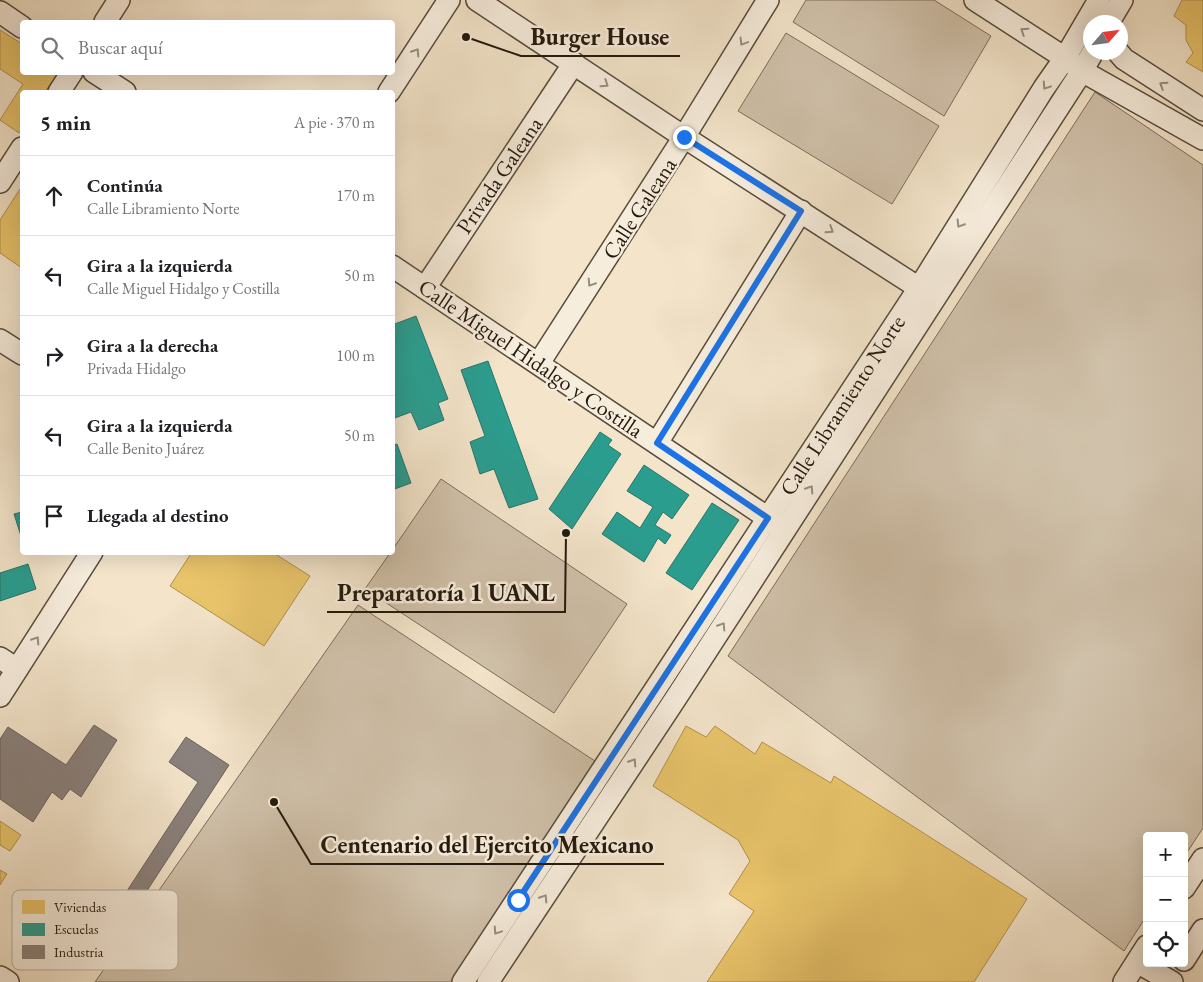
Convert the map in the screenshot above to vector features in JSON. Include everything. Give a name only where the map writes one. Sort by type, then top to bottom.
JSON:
[{"type":"street","points":[[106,20],[119,0]]},
{"type":"street","points":[[390,90],[450,0]]},
{"type":"street","points":[[476,0],[684,137],[928,292]]},
{"type":"street","name":"Calle Galeana","points":[[539,363],[684,137],[768,0]]},
{"type":"street","points":[[975,0],[1065,58],[1087,62],[1203,139]]},
{"type":"street","name":"Calle Libramiento Norte","points":[[928,292],[1044,88],[1065,58],[1099,0]]},
{"type":"street","points":[[1113,15],[1122,0]]},
{"type":"street","points":[[0,12],[20,26]]},
{"type":"street","points":[[1126,60],[1203,110]]},
{"type":"street","points":[[1087,62],[1203,149]]},
{"type":"street","name":"Calle Libramiento Norte","points":[[463,982],[776,524],[928,292],[1087,62]]},
{"type":"street","name":"Privada Galeana","points":[[425,288],[574,63]]},
{"type":"street","points":[[60,90],[70,75]]},
{"type":"street","points":[[99,75],[122,90]]},
{"type":"street","points":[[0,182],[20,151]]},
{"type":"street","points":[[657,443],[801,211]]},
{"type":"street","name":"Calle Miguel Hidalgo y Costilla","points":[[395,268],[776,524]]},
{"type":"street","points":[[0,340],[20,353]]},
{"type":"street","name":"Calle Libramiento Norte","points":[[488,982],[676,698],[776,524]]},
{"type":"street","points":[[0,696],[9,664],[90,555]]},
{"type":"street","points":[[1188,882],[1203,859]]},
{"type":"street","points":[[1188,954],[1203,930]]},
{"type":"street","points":[[1124,982],[1142,954],[1171,982],[1180,967]]},
{"type":"street","points":[[0,977],[8,982]]},
{"type":"shaded area","points":[[806,0],[934,0],[991,36],[944,116],[793,22]]},
{"type":"shaded area","points":[[786,33],[939,126],[892,204],[738,111]]},
{"type":"shaded area","points":[[1095,92],[1203,165],[1203,828],[1188,851],[1188,832],[1143,832],[1143,921],[1124,951],[728,656]]},
{"type":"shaded area","points":[[441,479],[627,604],[554,713],[365,589],[389,555],[395,555],[395,546]]},
{"type":"shaded area","points":[[358,605],[601,765],[457,982],[95,982],[103,970],[178,970],[178,890],[159,890]]},
{"type":"building: Viviendas","points":[[1182,0],[1203,0],[1203,72],[1186,62],[1193,53],[1186,40],[1186,25],[1174,16]]},
{"type":"building: Viviendas","points":[[0,30],[20,43],[20,75],[56,76],[46,90],[20,90],[19,133],[0,120],[23,84],[0,69]]},
{"type":"building: Viviendas","points":[[20,189],[20,267],[0,253],[0,220]]},
{"type":"building: Viviendas","points":[[190,555],[277,555],[310,576],[264,646],[170,586]]},
{"type":"building: Viviendas","points":[[686,726],[706,737],[715,726],[755,754],[762,742],[831,783],[834,776],[1027,899],[974,982],[707,982],[754,911],[729,894],[750,861],[738,840],[653,786]]},
{"type":"building: Viviendas","points":[[0,821],[21,835],[10,851],[0,845]]},
{"type":"building: Viviendas","points":[[0,870],[7,874],[0,885]]},
{"type":"building: Escuelas","points":[[416,316],[448,399],[438,403],[444,420],[419,430],[411,412],[395,418],[395,324]]},
{"type":"building: Escuelas","points":[[488,361],[538,499],[509,508],[494,469],[480,474],[470,442],[485,436],[461,370]]},
{"type":"building: Escuelas","points":[[600,432],[612,440],[608,445],[621,454],[572,529],[549,509]]},
{"type":"building: Escuelas","points":[[397,444],[411,483],[395,489],[395,445]]},
{"type":"building: Escuelas","points":[[644,465],[689,495],[672,519],[663,512],[655,525],[671,535],[665,544],[658,538],[644,562],[602,534],[617,512],[640,528],[653,507],[627,491]]},
{"type":"building: Escuelas","points":[[712,503],[739,520],[692,590],[666,573]]},
{"type":"building: Escuelas","points":[[20,512],[20,533],[14,514]]},
{"type":"building: Escuelas","points":[[28,564],[36,589],[0,601],[0,573]]},
{"type":"building: Industria","points":[[94,725],[117,740],[81,797],[70,789],[62,800],[52,792],[33,822],[0,799],[0,739],[8,727],[66,765]]},
{"type":"building: Industria","points":[[186,737],[229,765],[147,890],[128,890],[198,782],[169,762]]},
{"type":"place","name":"Burger House","points":[[466,37]]},
{"type":"place","name":"Preparatoría 1 UANL","points":[[566,533]]},
{"type":"place","name":"Centenario del Ejercito Mexicano","points":[[274,802]]},
{"type":"route","points":[[518,900],[768,518],[657,443],[801,211],[684,137]]}]
